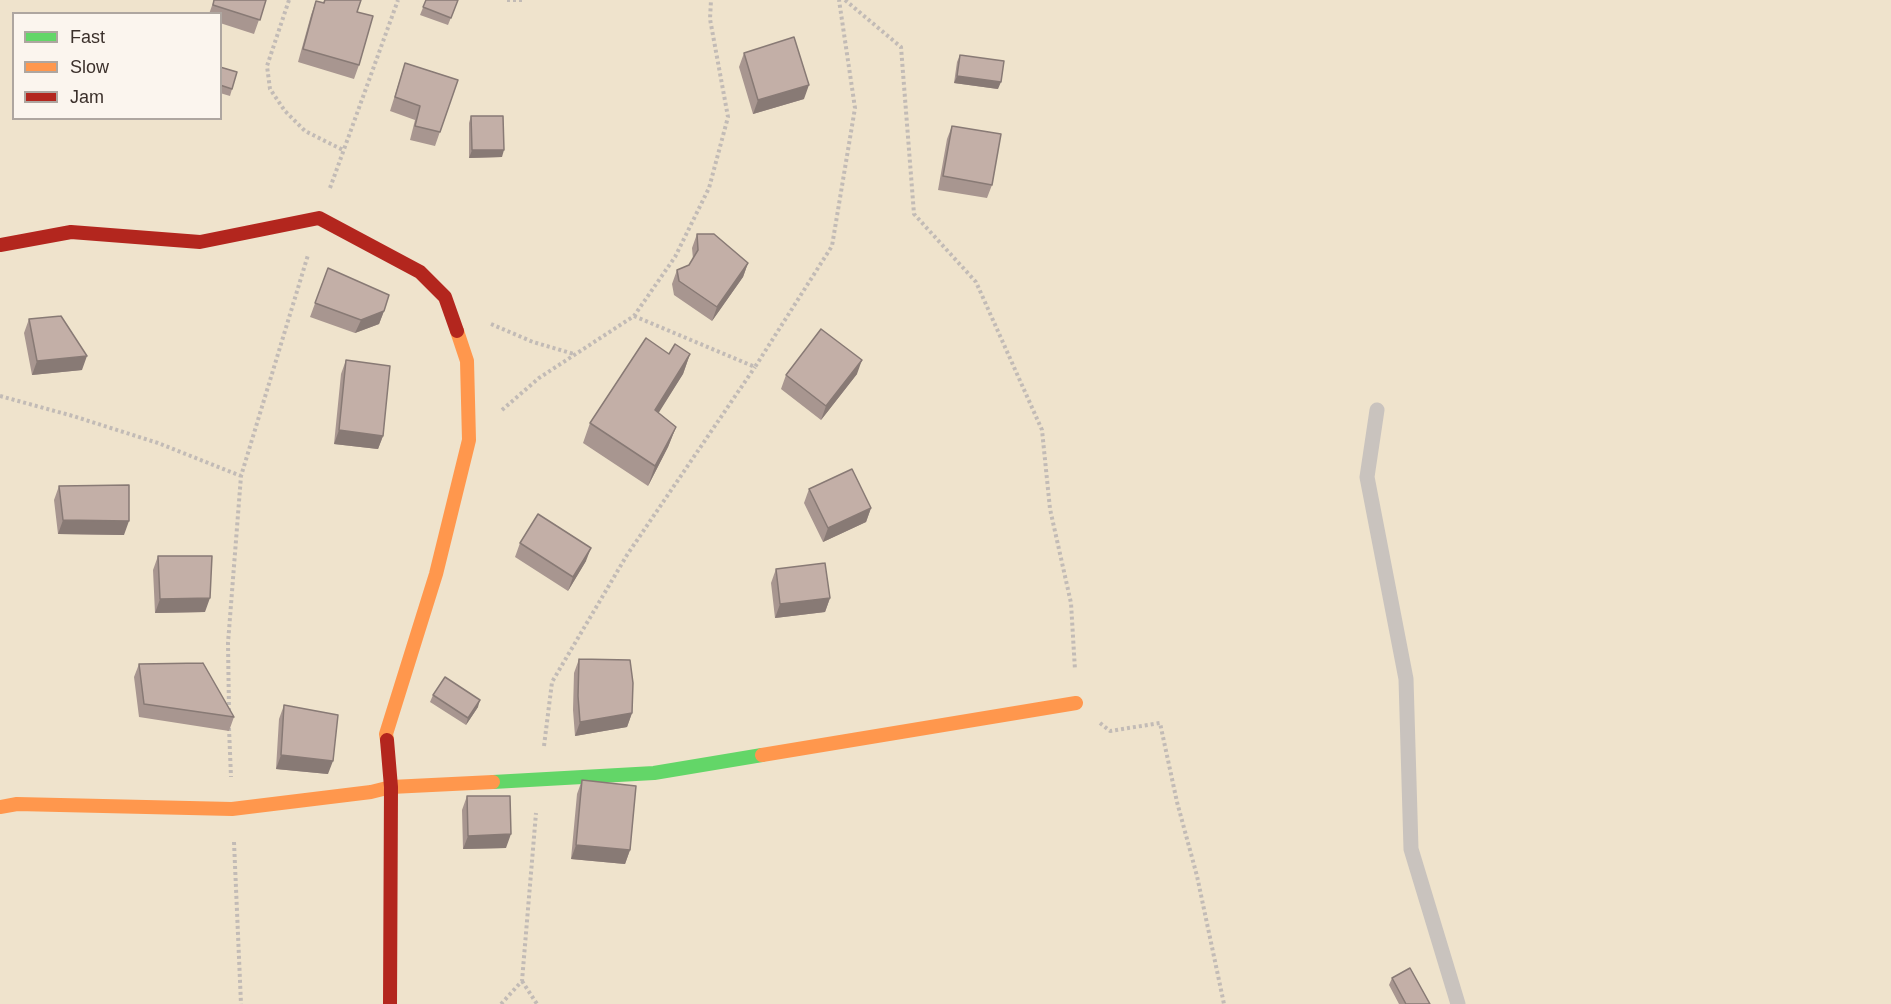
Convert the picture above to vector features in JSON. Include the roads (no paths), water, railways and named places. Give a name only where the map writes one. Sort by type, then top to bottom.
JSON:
[{"type":"street","points":[[0,245],[71,232],[200,242],[319,218],[420,272],[445,297],[467,361],[469,440],[436,574],[386,734],[392,788],[390,1004]]},
{"type":"street","points":[[0,807],[17,804],[232,809],[392,788],[654,772],[1076,703]]},
{"type":"lane","points":[[1377,410],[1367,477],[1406,679],[1411,849],[1458,1004]]}]
